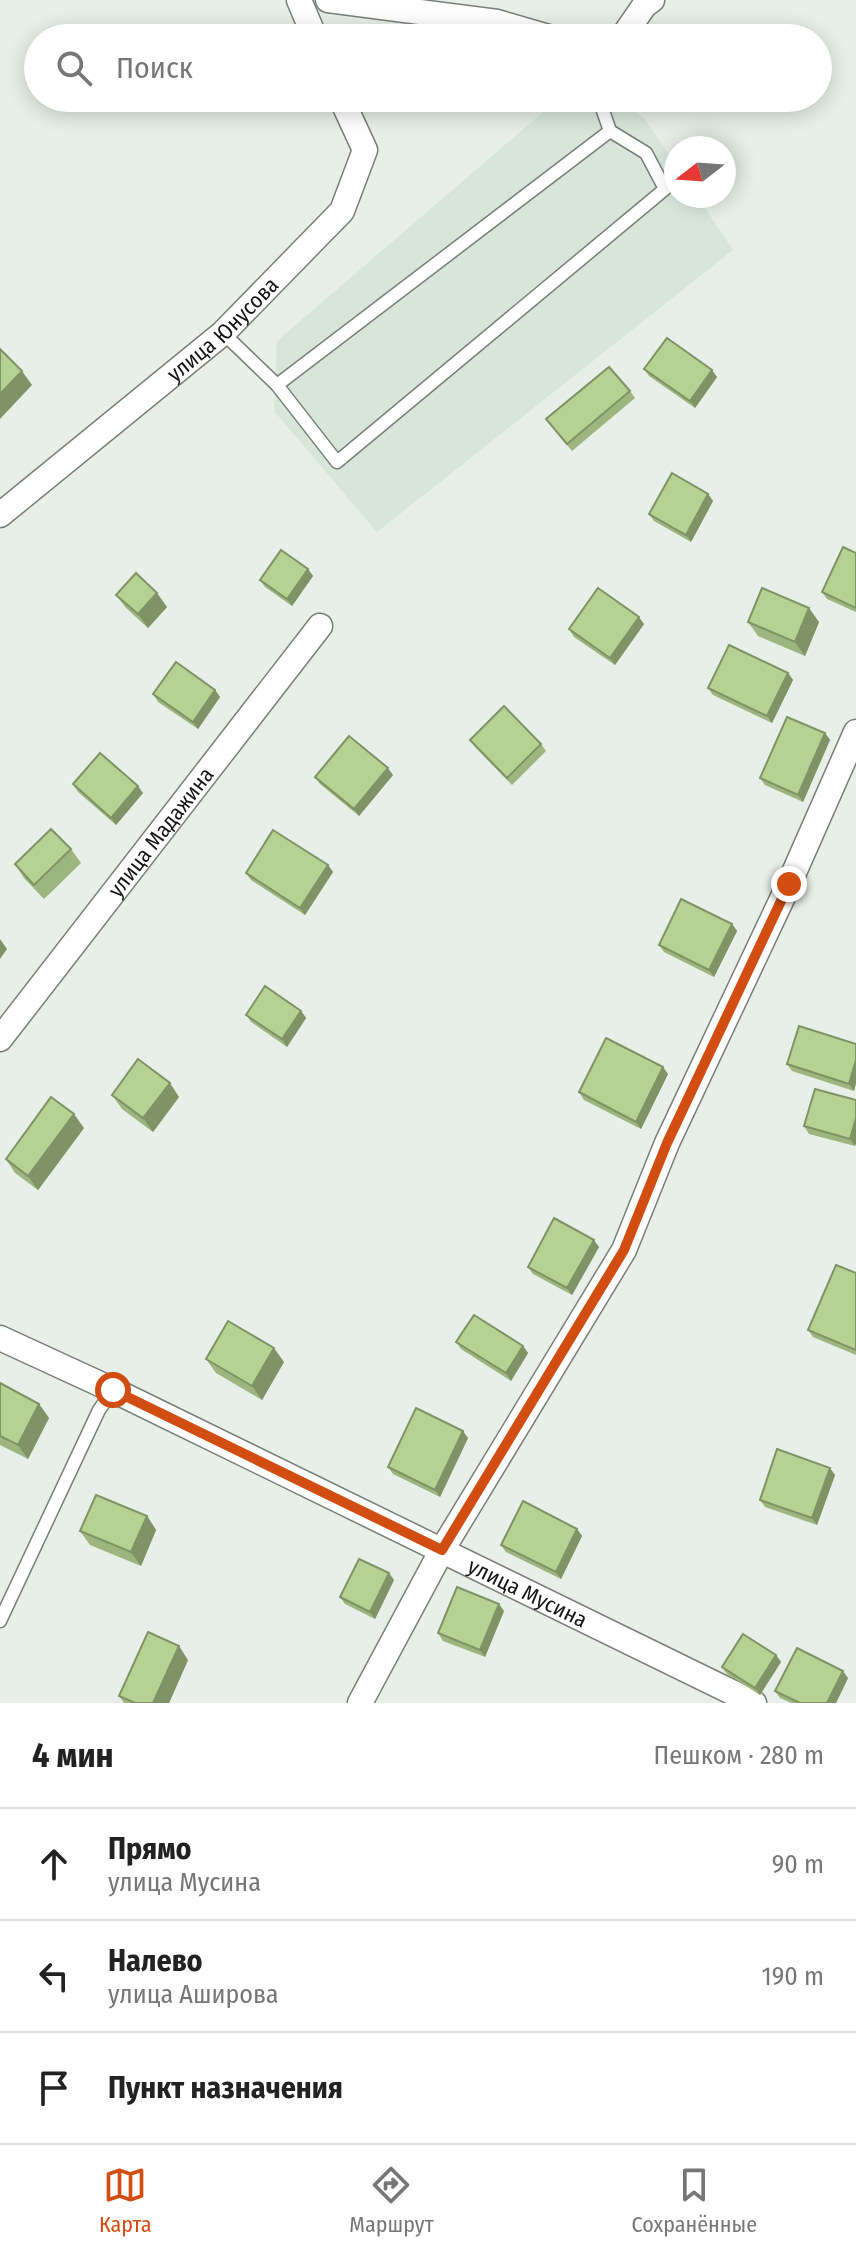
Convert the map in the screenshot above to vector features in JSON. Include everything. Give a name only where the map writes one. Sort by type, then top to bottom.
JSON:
[{"type":"street","points":[[299,0],[309,24]]},
{"type":"street","points":[[328,0],[504,24]]},
{"type":"street","points":[[632,24],[652,0]]},
{"type":"street","name":"улица Юнусова","points":[[0,515],[223,333],[342,211],[365,150],[347,112]]},
{"type":"street","name":"улица Мадажина","points":[[0,1039],[320,626]]},
{"type":"street","points":[[360,1703],[442,1550],[624,1250],[667,1143],[789,884],[856,732]]},
{"type":"street","name":"улица Мусина","points":[[0,1338],[113,1390],[754,1703]]},
{"type":"lane","points":[[223,333],[277,385],[337,462],[665,189],[646,153],[610,131],[603,112]]},
{"type":"lane","points":[[277,385],[610,131]]},
{"type":"lane","points":[[0,1621],[99,1410],[113,1390]]},
{"type":"shaded area","points":[[543,112],[635,112],[645,119],[664,147],[664,208],[705,208],[733,250],[377,532],[274,411],[277,341]]},
{"type":"building","points":[[667,338],[712,370],[690,401],[644,369]]},
{"type":"building","points":[[0,349],[22,371],[0,394]]},
{"type":"building","points":[[609,367],[630,391],[567,444],[546,419]]},
{"type":"building","points":[[672,473],[708,494],[686,535],[649,514]]},
{"type":"building","points":[[843,547],[856,553],[856,608],[822,592]]},
{"type":"building","points":[[281,550],[308,569],[287,599],[260,580]]},
{"type":"building","points":[[136,573],[157,593],[138,614],[116,595]]},
{"type":"building","points":[[598,588],[639,617],[610,658],[569,629]]},
{"type":"building","points":[[762,588],[809,608],[795,642],[748,622]]},
{"type":"building","points":[[729,645],[788,673],[767,716],[708,688]]},
{"type":"building","points":[[176,662],[215,690],[193,722],[153,694]]},
{"type":"building","points":[[504,706],[541,744],[507,778],[470,740]]},
{"type":"building","points":[[787,717],[825,733],[798,795],[760,778]]},
{"type":"building","points":[[349,736],[388,768],[354,809],[315,777]]},
{"type":"building","points":[[100,753],[138,786],[111,818],[73,784]]},
{"type":"building","points":[[51,829],[71,849],[34,885],[15,864]]},
{"type":"building","points":[[273,830],[328,865],[300,908],[246,873]]},
{"type":"building","points":[[681,899],[732,924],[709,970],[659,945]]},
{"type":"building","points":[[265,986],[301,1011],[282,1039],[246,1015]]},
{"type":"building","points":[[799,1026],[856,1044],[856,1060],[849,1084],[787,1064]]},
{"type":"building","points":[[606,1038],[663,1067],[636,1122],[579,1092]]},
{"type":"building","points":[[138,1059],[170,1083],[143,1118],[112,1095]]},
{"type":"building","points":[[815,1089],[856,1100],[856,1118],[850,1139],[804,1126]]},
{"type":"building","points":[[51,1097],[74,1114],[28,1176],[6,1159]]},
{"type":"building","points":[[554,1218],[594,1240],[567,1288],[528,1267]]},
{"type":"building","points":[[836,1265],[856,1273],[856,1350],[808,1330]]},
{"type":"building","points":[[474,1315],[523,1346],[506,1373],[456,1342]]},
{"type":"building","points":[[228,1321],[274,1348],[252,1386],[206,1359]]},
{"type":"building","points":[[0,1383],[39,1404],[18,1445],[0,1436]]},
{"type":"building","points":[[416,1408],[463,1431],[435,1490],[388,1467]]},
{"type":"building","points":[[777,1449],[830,1468],[812,1518],[760,1500]]},
{"type":"building","points":[[96,1495],[147,1516],[131,1552],[80,1531]]},
{"type":"building","points":[[523,1501],[577,1529],[556,1572],[501,1545]]},
{"type":"building","points":[[359,1559],[389,1573],[370,1612],[340,1597]]},
{"type":"building","points":[[457,1587],[499,1604],[480,1650],[438,1633]]},
{"type":"building","points":[[148,1632],[179,1646],[153,1703],[135,1703],[119,1696]]},
{"type":"building","points":[[743,1634],[776,1655],[755,1688],[722,1667]]},
{"type":"building","points":[[797,1648],[843,1671],[827,1703],[800,1703],[775,1691]]},
{"type":"route","points":[[113,1390],[442,1550],[624,1250],[667,1143],[789,884]]}]
